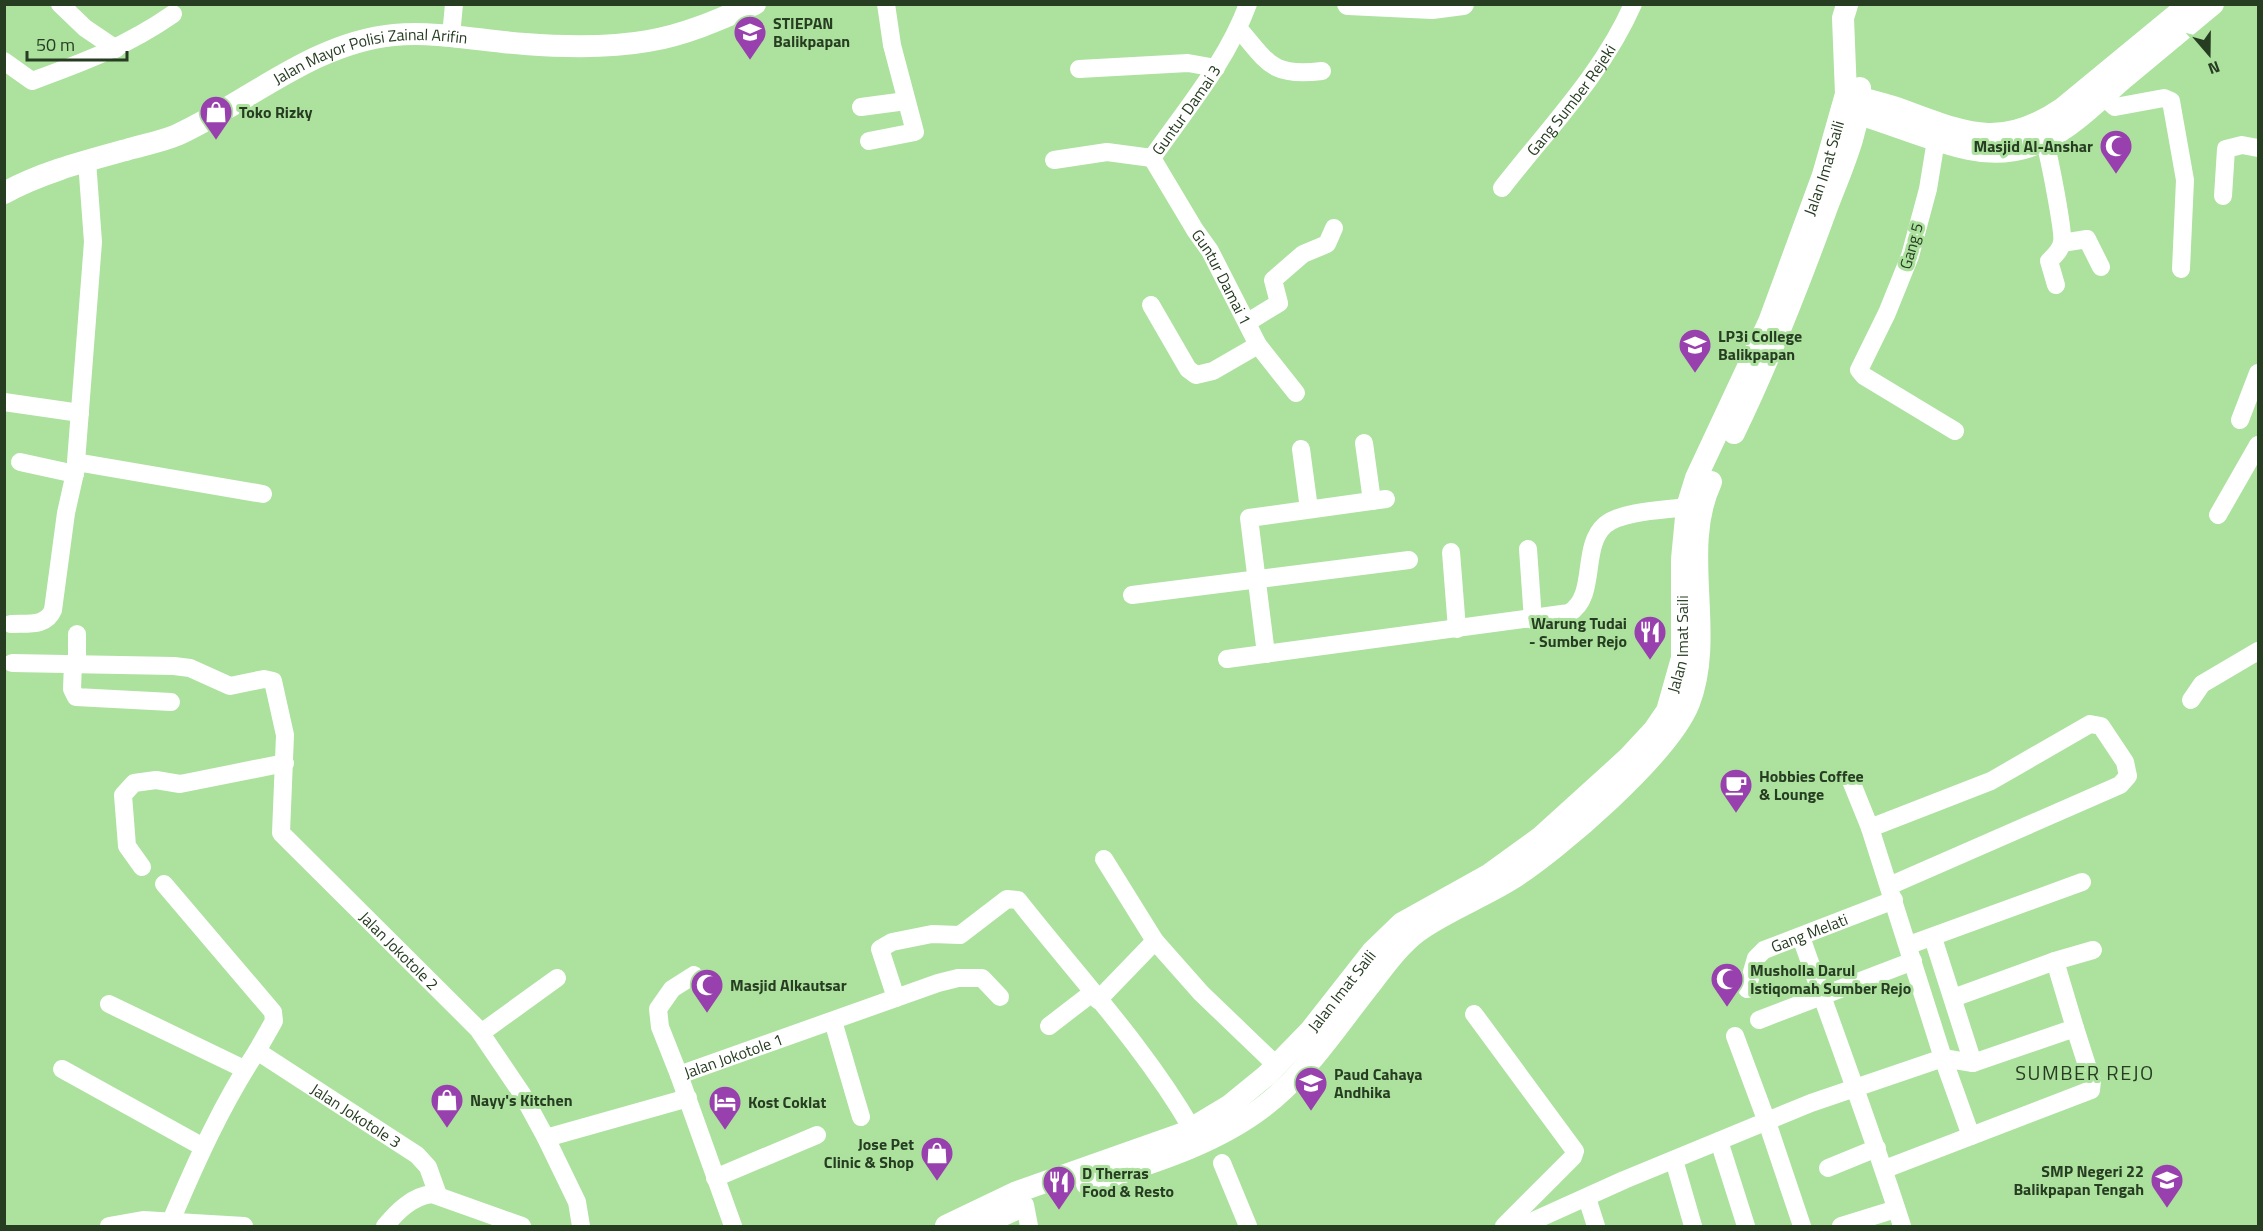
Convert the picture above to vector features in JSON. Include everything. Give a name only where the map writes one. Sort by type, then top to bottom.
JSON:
[{"type":"main road","name":"Jalan Mayor Polisi Zainal Arifin","points":[[10,185],[176,135],[303,64],[339,48],[395,35],[451,36],[571,46],[648,42],[678,34],[755,4]]},
{"type":"main road","points":[[1348,4],[1431,8],[1463,4]]},
{"type":"main road","points":[[1847,4],[1843,18],[1856,111]]},
{"type":"main road","points":[[1856,111],[1963,133],[1996,134],[2024,130],[2043,122],[2063,108],[2189,4]]},
{"type":"main road","points":[[1856,111],[1936,140],[1989,152],[2009,150],[2044,141],[2086,114],[2213,4]]},
{"type":"main road","name":"Jalan Imat Saili","points":[[979,1227],[1027,1216],[1193,1146],[1256,1113],[1301,1070],[1404,944],[1565,817],[1643,743],[1667,711],[1682,658],[1682,559],[1687,507],[1696,478],[1769,322],[1822,175],[1856,111]]},
{"type":"main road","name":"Jalan Imat Saili","points":[[946,1227],[1017,1192],[1192,1130],[1229,1106],[1276,1065],[1310,1031],[1387,936],[1418,912],[1467,895],[1533,865],[1563,841],[1651,757],[1681,719],[1689,701],[1695,677],[1698,556],[1704,502],[1786,320],[1856,111]]},
{"type":"street","points":[[60,4],[85,28],[116,49]]},
{"type":"street","points":[[451,36],[454,4]]},
{"type":"street","points":[[869,141],[914,134],[915,130],[890,36],[886,4]]},
{"type":"street","name":"Guntur Damai 3","points":[[1054,160],[1107,152],[1152,158],[1216,68],[1239,29],[1248,4]]},
{"type":"street","name":"Gang Sumber Rejeki","points":[[1502,188],[1612,44],[1633,4]]},
{"type":"street","points":[[4,61],[32,81],[116,49],[140,37],[173,14]]},
{"type":"street","points":[[1239,29],[1274,68],[1299,74],[1322,71]]},
{"type":"street","points":[[1079,69],[1188,63],[1216,68]]},
{"type":"street","points":[[2104,97],[2115,107],[2164,98],[2172,101],[2185,180],[2181,269]]},
{"type":"street","points":[[861,107],[906,101]]},
{"type":"street","name":"Gang 5","points":[[1936,140],[1928,189],[1910,256],[1887,313],[1859,367],[1860,373],[1955,431]]},
{"type":"street","points":[[2044,141],[2049,155],[2062,243],[2049,261],[2049,269],[2056,285]]},
{"type":"street","points":[[2223,196],[2226,149],[2242,145],[2259,148]]},
{"type":"street","name":"Guntur Damai 1","points":[[1152,158],[1210,251],[1258,345],[1296,393]]},
{"type":"street","points":[[10,624],[41,623],[50,617],[66,513],[76,469],[93,242],[87,161]]},
{"type":"street","points":[[1248,322],[1280,303],[1274,280],[1303,254],[1327,244],[1334,228]]},
{"type":"street","points":[[2062,243],[2087,240],[2101,267]]},
{"type":"street","points":[[1151,305],[1188,369],[1196,375],[1213,371],[1258,345]]},
{"type":"street","points":[[2240,420],[2259,373]]},
{"type":"street","points":[[4,402],[80,413]]},
{"type":"street","points":[[1266,654],[1249,518],[1379,500],[1364,443]]},
{"type":"street","points":[[2218,515],[2259,445]]},
{"type":"street","points":[[1301,449],[1309,509]]},
{"type":"street","points":[[20,462],[263,494]]},
{"type":"street","points":[[1227,659],[1556,617],[1577,608],[1582,601],[1597,537],[1605,525],[1624,516],[1687,507]]},
{"type":"street","points":[[1528,549],[1533,620]]},
{"type":"street","points":[[1451,552],[1458,629]]},
{"type":"street","points":[[1132,595],[1408,560]]},
{"type":"street","points":[[77,634],[72,689],[76,697],[171,702]]},
{"type":"street","points":[[2191,700],[2202,684],[2259,651]]},
{"type":"street","name":"Jalan Jokotole 2","points":[[12,663],[174,666],[190,668],[230,686],[270,680],[277,690],[285,735],[280,827],[284,838],[324,873],[481,1033],[522,1094],[546,1138],[577,1202],[581,1227]]},
{"type":"street","name":"Gang Melati","points":[[1747,989],[1760,953],[1801,937],[2120,784],[2128,776],[2125,762],[2102,726],[2090,724],[1991,781],[1870,828]]},
{"type":"street","points":[[142,867],[127,846],[123,795],[134,783],[142,780],[180,784],[208,776],[285,762]]},
{"type":"street","points":[[1851,781],[1870,828],[1943,1058],[1971,1136]]},
{"type":"street","points":[[1104,858],[1155,941],[1201,993],[1276,1065]]},
{"type":"street","points":[[1759,1020],[1822,995],[1911,953],[1933,938],[2082,882]]},
{"type":"street","points":[[164,884],[273,1012],[274,1021],[243,1069],[203,1147],[171,1221]]},
{"type":"street","points":[[900,997],[880,949],[892,942],[932,934],[960,935],[1012,898],[1018,900],[1156,1073],[1192,1130]]},
{"type":"street","points":[[1801,937],[1857,1088],[1902,1227]]},
{"type":"street","points":[[1933,938],[1973,1063]]},
{"type":"street","points":[[1049,1026],[1095,997],[1155,941]]},
{"type":"street","points":[[1953,998],[2055,961],[2093,950]]},
{"type":"street","points":[[1885,1169],[2091,1090],[2093,1085],[2055,961]]},
{"type":"street","points":[[680,1075],[660,1027],[657,1009],[672,989],[694,975]]},
{"type":"street","name":"Jalan Jokotole 1","points":[[733,1227],[680,1075],[938,982],[973,977],[987,981],[1000,997]]},
{"type":"street","points":[[481,1033],[557,978]]},
{"type":"street","points":[[109,1004],[243,1069]]},
{"type":"street","points":[[1474,1014],[1575,1151],[1573,1157],[1504,1227]]},
{"type":"street","points":[[833,1021],[861,1118]]},
{"type":"street","points":[[1522,1227],[1719,1141],[1857,1088],[1943,1058],[1973,1063],[2076,1028]]},
{"type":"street","points":[[1735,1036],[1802,1227]]},
{"type":"street","name":"Jalan Jokotole 3","points":[[256,1051],[417,1155],[428,1167],[438,1196]]},
{"type":"street","points":[[62,1069],[203,1147]]},
{"type":"street","points":[[546,1138],[688,1098]]},
{"type":"street","points":[[715,1178],[818,1135]]},
{"type":"street","points":[[1719,1141],[1746,1227]]},
{"type":"street","points":[[1828,1168],[1877,1148]]},
{"type":"street","points":[[1674,1160],[1693,1227]]},
{"type":"street","points":[[1222,1163],[1248,1227]]},
{"type":"street","points":[[385,1227],[396,1214],[420,1197],[438,1196],[522,1227]]},
{"type":"street","points":[[1587,1198],[1596,1227]]},
{"type":"street","points":[[1841,1227],[1896,1209]]},
{"type":"street","points":[[109,1227],[143,1220],[244,1227]]},
{"type":"place","name":"STIEPAN Balikpapan","points":[[750,61]]},
{"type":"place","name":"Toko Rizky","points":[[216,141]]},
{"type":"place","name":"Masjid Al-Anshar","points":[[2116,175]]},
{"type":"place","name":"LP3i College Balikpapan","points":[[1695,374]]},
{"type":"place","name":"Warung Tudai - Sumber Rejo","points":[[1650,661]]},
{"type":"place","name":"Hobbies Coffee & Lounge","points":[[1736,814]]},
{"type":"place","name":"Musholla Darul Istiqomah Sumber Rejo","points":[[1727,1008]]},
{"type":"place","name":"Masjid Alkautsar","points":[[707,1014]]},
{"type":"place","name":"Paud Cahaya Andhika","points":[[1311,1112]]},
{"type":"place","name":"Nayy's Kitchen","points":[[447,1129]]},
{"type":"place","name":"Kost Coklat","points":[[725,1131]]},
{"type":"place","name":"Jose Pet Clinic & Shop","points":[[937,1182]]},
{"type":"place","name":"SMP Negeri 22 Balikpapan Tengah","points":[[2167,1209]]},
{"type":"place","name":"D Therras Food & Resto","points":[[1059,1211]]},
{"type":"district","name":"SUMBER REJO","points":[[2085,1072]]}]
